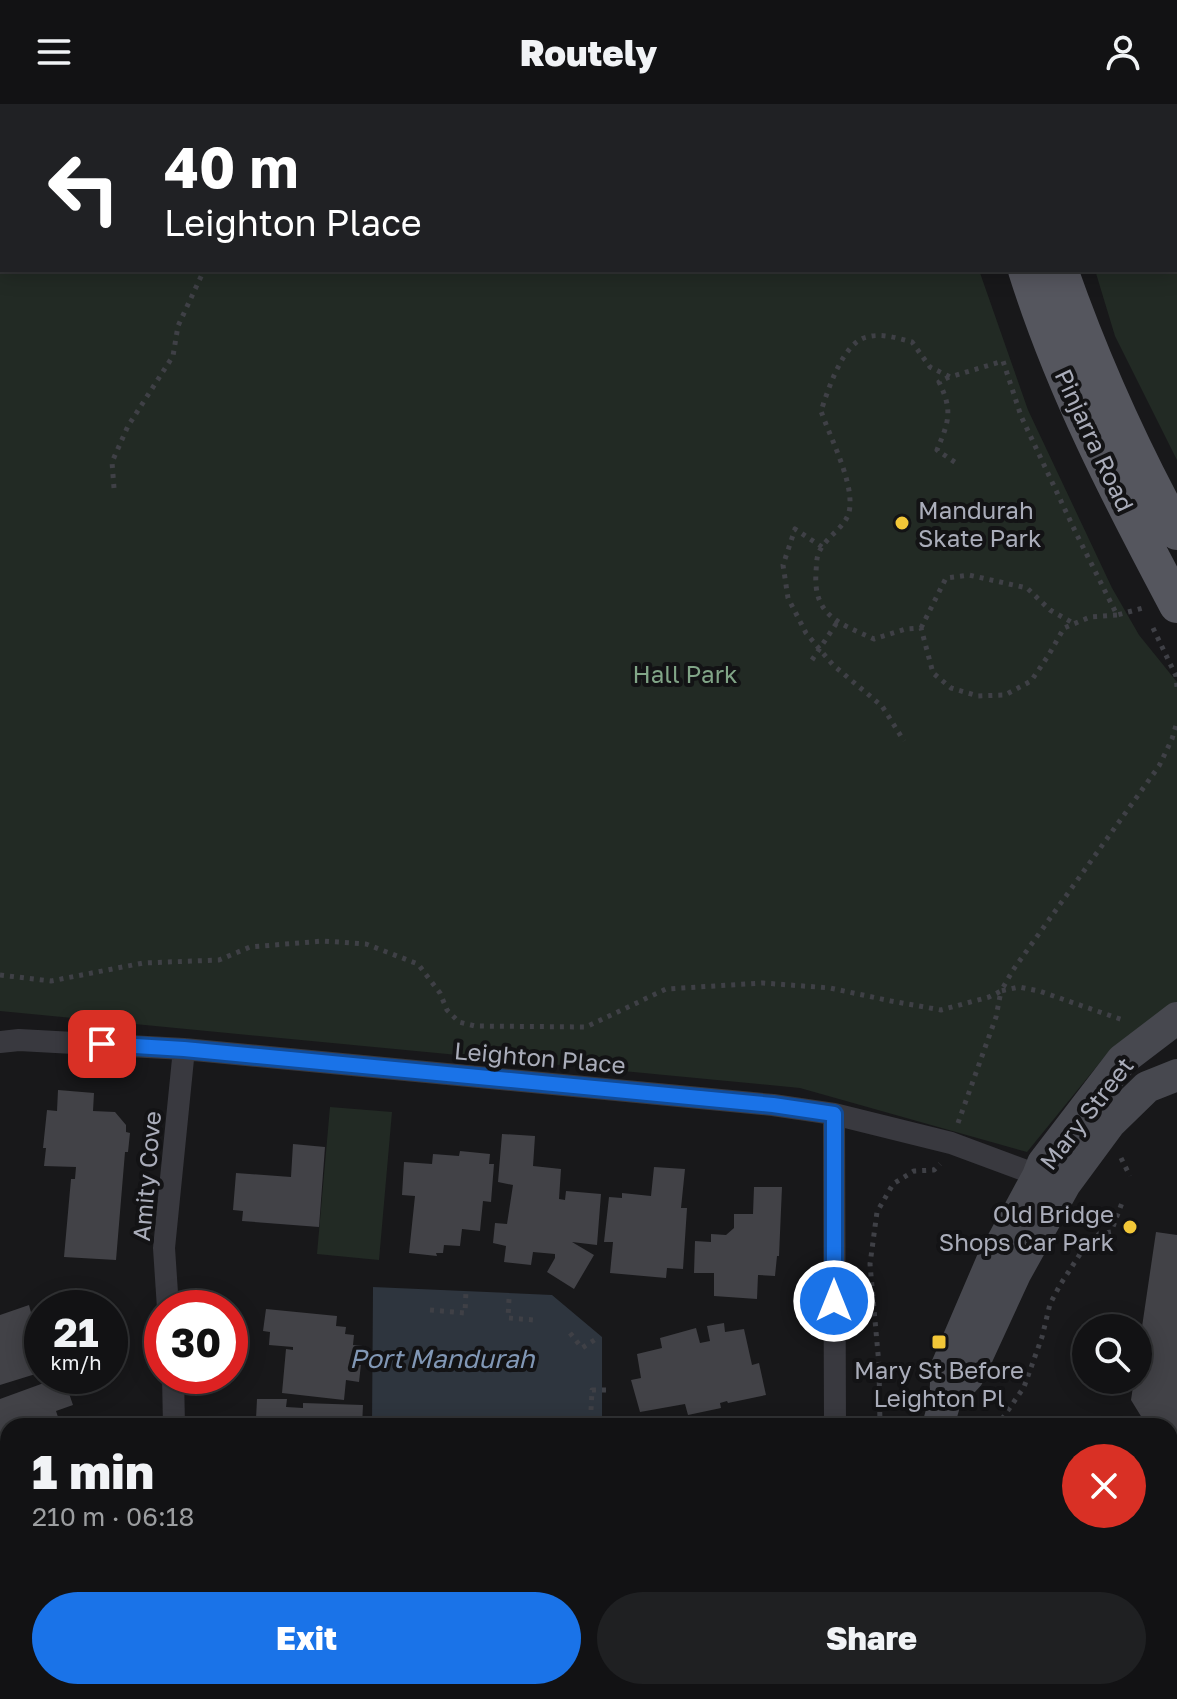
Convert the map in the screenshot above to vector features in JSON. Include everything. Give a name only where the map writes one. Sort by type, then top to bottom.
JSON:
[{"type":"main road","name":"Pinjarra Road","points":[[1027,272],[1050,342],[1121,500],[1157,613]]},
{"type":"main road","name":"Pinjarra Road","points":[[1061,272],[1114,408],[1177,532]]},
{"type":"street","name":"Mary Street","points":[[1051,1180],[1043,1163],[1122,1060],[1177,1018]]},
{"type":"street","name":"Leighton Place","points":[[0,1042],[19,1040],[184,1049],[741,1102],[834,1114],[951,1143],[1051,1180]]},
{"type":"street","name":"Amity Cove","points":[[167,1290],[164,1248],[184,1049]]},
{"type":"street","name":"Mary Street","points":[[942,1413],[968,1376],[1015,1274],[1051,1180],[1147,1087],[1177,1075]]},
{"type":"street","points":[[834,1114],[835,1418]]},
{"type":"street","points":[[173,1394],[174,1418]]},
{"type":"path","points":[[114,488],[112,462],[128,426],[173,356],[178,326],[203,272]]},
{"type":"path","points":[[921,628],[906,629],[874,639],[823,610],[815,583],[817,554],[845,523],[851,505],[844,470],[821,411],[846,353],[863,337],[884,335],[912,342],[930,367],[950,377]]},
{"type":"path","points":[[959,465],[937,450],[950,411],[939,382],[1003,361],[1021,416],[1117,615]]},
{"type":"path","points":[[822,547],[795,529],[783,565],[788,598],[806,633],[833,665],[882,706],[904,741]]},
{"type":"path","points":[[1074,623],[1050,610],[1027,588],[969,575],[946,578],[921,628],[933,673],[951,688],[978,696],[1005,695],[1031,681],[1064,628],[1090,617],[1157,613],[1177,687]]},
{"type":"path","points":[[812,660],[838,621]]},
{"type":"path","points":[[880,1418],[879,1365],[870,1264],[877,1212],[893,1184],[914,1171],[934,1170],[945,1159],[996,1017],[1001,991],[1159,766],[1177,722]]},
{"type":"path","points":[[0,975],[51,981],[143,963],[219,960],[250,947],[323,941],[366,944],[418,964],[440,993],[447,1010],[459,1022],[475,1026],[586,1027],[666,989],[763,983],[830,988],[941,1010],[1019,987],[1125,1021],[1141,1029],[1149,1040]]},
{"type":"path","points":[[1003,1418],[1024,1387],[1050,1304],[1060,1285],[1082,1251],[1099,1234],[1111,1232],[1123,1200]]},
{"type":"path","points":[[430,1310],[465,1313],[466,1291]]},
{"type":"path","points":[[509,1299],[508,1318],[534,1320]]},
{"type":"path","points":[[570,1333],[582,1348],[596,1339]]},
{"type":"path","points":[[591,1410],[592,1390],[611,1390]]},
{"type":"green space","name":"Hall Park","points":[[0,272],[980,272],[1028,410],[1112,588],[1139,635],[1177,682],[1177,1002],[1106,1055],[1027,1152],[800,1088],[0,1011]]},
{"type":"green space","points":[[1096,272],[1177,272],[1177,460],[1115,336]]},
{"type":"green space","points":[[330,1107],[392,1112],[379,1260],[317,1254]]},
{"type":"water","name":"Port Mandurah","points":[[373,1287],[552,1295],[602,1337],[602,1418],[372,1418]]},
{"type":"building","points":[[58,1090],[94,1093],[93,1111],[115,1112],[126,1125],[126,1132],[130,1133],[128,1152],[125,1152],[116,1260],[64,1257],[71,1179],[75,1179],[76,1167],[44,1166],[46,1148],[43,1148],[47,1110],[57,1111]]},
{"type":"building","points":[[502,1134],[535,1136],[533,1166],[561,1169],[559,1199],[565,1200],[566,1191],[601,1194],[597,1245],[572,1242],[594,1255],[574,1289],[547,1272],[555,1254],[533,1252],[531,1265],[504,1262],[506,1246],[493,1243],[495,1223],[507,1224],[513,1185],[498,1182]]},
{"type":"building","points":[[293,1144],[325,1147],[319,1227],[242,1221],[243,1211],[233,1210],[236,1173],[291,1177]]},
{"type":"building","points":[[460,1151],[490,1154],[489,1164],[494,1164],[491,1202],[483,1201],[480,1231],[462,1229],[460,1246],[444,1245],[443,1253],[436,1253],[437,1256],[409,1253],[415,1196],[402,1195],[404,1162],[432,1164],[433,1154],[459,1156]]},
{"type":"building","points":[[654,1167],[685,1169],[681,1208],[687,1208],[683,1269],[667,1268],[666,1278],[610,1273],[613,1242],[604,1242],[609,1197],[622,1198],[622,1193],[651,1196]]},
{"type":"building","points":[[754,1187],[782,1187],[779,1256],[775,1276],[758,1275],[757,1299],[714,1296],[714,1273],[694,1273],[695,1241],[711,1242],[711,1234],[726,1235],[734,1228],[734,1214],[753,1214]]},
{"type":"building","points":[[1156,1232],[1177,1235],[1177,1418],[1142,1418],[1131,1400],[1132,1394],[1152,1394],[1152,1314],[1144,1314]]},
{"type":"building","points":[[24,1307],[24,1378],[0,1385],[0,1315]]},
{"type":"building","points":[[266,1309],[337,1316],[336,1326],[346,1327],[345,1334],[354,1335],[353,1345],[363,1346],[359,1382],[346,1380],[344,1400],[282,1393],[286,1349],[293,1350],[293,1347],[269,1345],[270,1332],[263,1331]]},
{"type":"building","points":[[724,1323],[725,1332],[744,1329],[752,1365],[759,1363],[766,1395],[727,1401],[720,1403],[721,1408],[688,1415],[685,1404],[640,1412],[631,1380],[641,1378],[637,1354],[662,1348],[660,1338],[696,1328],[700,1343],[710,1341],[707,1326]]},
{"type":"building","points":[[24,1390],[24,1394],[69,1394],[73,1405],[56,1411],[58,1418],[0,1418],[0,1399]]},
{"type":"building","points":[[257,1399],[287,1399],[286,1407],[303,1408],[303,1403],[363,1405],[362,1418],[256,1418]]},
{"type":"place","name":"Mandurah Skate Park","points":[[902,523]]},
{"type":"place","name":"Old Bridge Shops Car Park","points":[[1130,1227]]},
{"type":"place","name":"Mary St Before Leighton Pl","points":[[939,1342]]},
{"type":"route","points":[[102,1044],[184,1049],[773,1105],[834,1114],[834,1301]]}]
